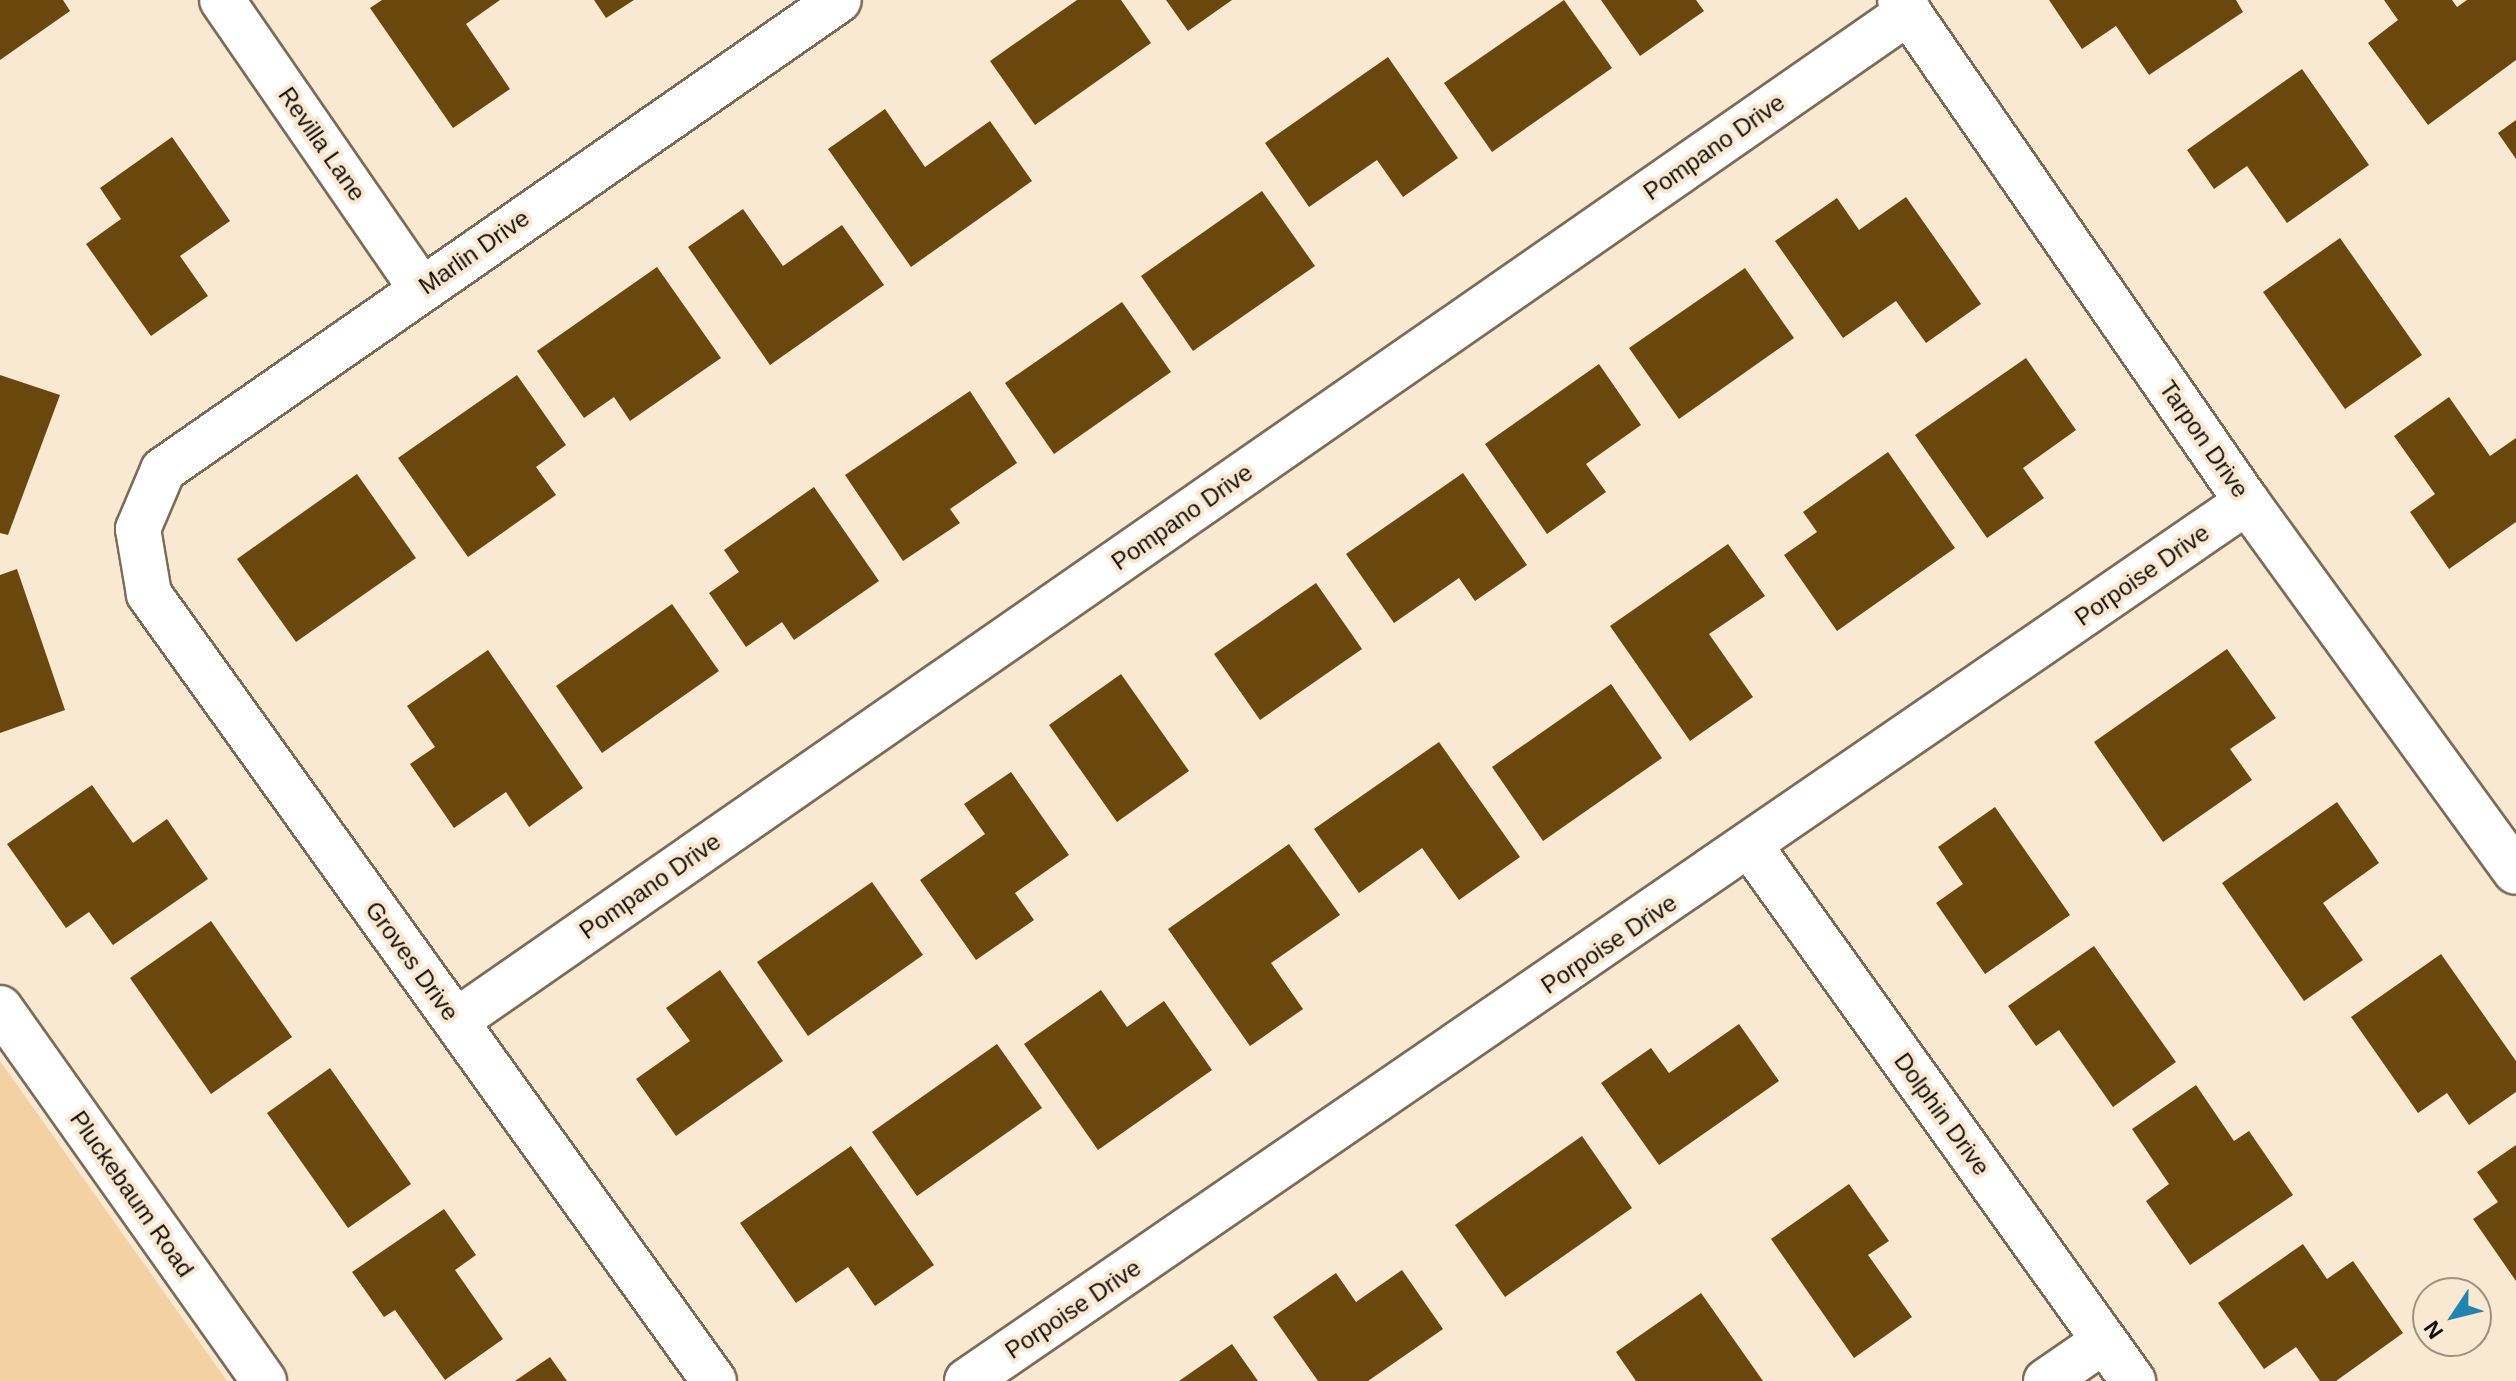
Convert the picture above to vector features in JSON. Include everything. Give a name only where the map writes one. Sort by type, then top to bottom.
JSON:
[{"type":"street","name":"Revilla Lane","points":[[222,0],[421,288]]},
{"type":"street","name":"Marlin Drive","points":[[138,529],[163,470],[839,0]]},
{"type":"street","name":"Tarpon Drive","points":[[1904,6],[2247,502],[2516,872]]},
{"type":"street","name":"Pompano Drive","points":[[456,1021],[1904,6]]},
{"type":"street","name":"Porpoise Drive","points":[[967,1381],[1751,847],[2247,502]]},
{"type":"street","name":"Groves Drive","points":[[138,529],[149,594],[714,1381]]},
{"type":"street","name":"Dolphin Drive","points":[[1751,847],[2133,1381]]},
{"type":"street","name":"Pluckebaum Road","points":[[0,1008],[264,1381]]},
{"type":"street","points":[[2046,1381],[2104,1341]]},
{"type":"shaded area","points":[[0,1061],[227,1381],[0,1381]]},
{"type":"building","points":[[0,0],[63,0],[70,11],[0,60]]},
{"type":"building","points":[[382,0],[500,0],[466,24],[510,89],[453,128],[370,8]]},
{"type":"building","points":[[594,0],[634,0],[606,18]]},
{"type":"building","points":[[1077,0],[1121,0],[1151,43],[1035,125],[990,61]]},
{"type":"building","points":[[1166,0],[1232,0],[1188,31]]},
{"type":"building","points":[[1564,0],[1612,68],[1492,152],[1444,83]]},
{"type":"building","points":[[1601,0],[1696,0],[1704,11],[1640,56]]},
{"type":"building","points":[[2049,0],[2236,0],[2243,12],[2149,75],[2116,26],[2082,49]]},
{"type":"building","points":[[2384,0],[2452,0],[2457,7],[2467,0],[2516,0],[2516,60],[2428,125],[2368,43],[2398,20]]},
{"type":"building","points":[[1388,57],[1458,158],[1403,197],[1377,160],[1309,207],[1265,143]]},
{"type":"building","points":[[2302,69],[2369,165],[2287,223],[2247,166],[2214,189],[2187,150]]},
{"type":"building","points":[[885,109],[925,167],[990,121],[1032,181],[911,267],[828,149]]},
{"type":"building","points":[[2516,120],[2516,159],[2498,133]]},
{"type":"building","points":[[172,137],[230,221],[180,256],[208,296],[151,336],[86,244],[121,219],[100,188]]},
{"type":"building","points":[[1262,191],[1315,266],[1193,351],[1141,276]]},
{"type":"building","points":[[1906,197],[1981,304],[1926,343],[1896,301],[1843,338],[1775,241],[1837,198],[1859,230]]},
{"type":"building","points":[[743,209],[783,266],[842,225],[884,285],[770,365],[688,247]]},
{"type":"building","points":[[2340,238],[2422,355],[2345,409],[2263,292]]},
{"type":"building","points":[[657,267],[721,358],[630,421],[614,397],[584,418],[537,351]]},
{"type":"building","points":[[1745,268],[1794,338],[1679,419],[1629,348]]},
{"type":"building","points":[[1122,302],[1171,372],[1054,454],[1005,383]]},
{"type":"building","points":[[2026,358],[2076,430],[2023,468],[2044,498],[1987,538],[1915,435]]},
{"type":"building","points":[[1599,364],[1641,425],[1586,464],[1606,492],[1547,534],[1485,444]]},
{"type":"building","points":[[0,375],[60,395],[8,535],[0,533]]},
{"type":"building","points":[[517,375],[566,445],[536,467],[556,495],[468,557],[398,458]]},
{"type":"building","points":[[970,391],[1017,463],[950,509],[960,523],[903,561],[845,475]]},
{"type":"building","points":[[2449,397],[2490,456],[2516,438],[2516,522],[2449,569],[2410,512],[2435,494],[2394,436]]},
{"type":"building","points":[[1888,452],[1955,548],[1837,631],[1784,555],[1817,532],[1803,512]]},
{"type":"building","points":[[1463,473],[1527,565],[1475,601],[1459,578],[1394,623],[1346,554]]},
{"type":"building","points":[[357,474],[416,558],[296,642],[237,559]]},
{"type":"building","points":[[814,487],[879,581],[794,640],[782,622],[746,647],[709,593],[739,572],[724,550]]},
{"type":"building","points":[[1728,544],[1765,596],[1709,634],[1753,697],[1690,741],[1610,626]]},
{"type":"building","points":[[17,569],[65,710],[0,733],[0,575]]},
{"type":"building","points":[[1316,583],[1362,649],[1260,720],[1214,654]]},
{"type":"building","points":[[672,604],[719,671],[602,753],[556,686]]},
{"type":"building","points":[[2227,649],[2276,718],[2230,749],[2252,780],[2163,842],[2094,742]]},
{"type":"building","points":[[488,650],[583,788],[529,827],[506,792],[454,828],[410,764],[435,747],[407,706]]},
{"type":"building","points":[[1121,674],[1189,771],[1117,822],[1049,725]]},
{"type":"building","points":[[1611,684],[1662,758],[1543,841],[1492,767]]},
{"type":"building","points":[[1439,742],[1520,857],[1459,900],[1422,848],[1359,893],[1314,829]]},
{"type":"building","points":[[1011,772],[1069,855],[1015,893],[1034,920],[976,960],[920,880],[985,834],[964,804]]},
{"type":"building","points":[[92,785],[133,843],[167,819],[208,879],[113,945],[89,912],[66,928],[7,844]]},
{"type":"building","points":[[2337,802],[2379,863],[2323,903],[2363,960],[2304,1001],[2222,883]]},
{"type":"building","points":[[1995,807],[2070,915],[1985,974],[1936,903],[1963,884],[1938,847]]},
{"type":"building","points":[[1289,844],[1340,915],[1271,963],[1303,1009],[1250,1046],[1168,929]]},
{"type":"building","points":[[872,882],[923,955],[808,1036],[757,962]]},
{"type":"building","points":[[211,921],[292,1037],[211,1094],[130,978]]},
{"type":"building","points":[[2094,946],[2176,1062],[2113,1107],[2059,1030],[2036,1046],[2008,1006]]},
{"type":"building","points":[[2441,954],[2516,1061],[2516,1092],[2469,1125],[2447,1093],[2418,1113],[2351,1017]]},
{"type":"building","points":[[720,970],[783,1061],[676,1136],[636,1079],[690,1041],[666,1008]]},
{"type":"building","points":[[1101,990],[1127,1027],[1164,1001],[1212,1070],[1098,1150],[1024,1044]]},
{"type":"building","points":[[1739,1024],[1779,1081],[1659,1165],[1601,1083],[1651,1048],[1669,1073]]},
{"type":"building","points":[[997,1044],[1042,1108],[917,1196],[872,1132]]},
{"type":"building","points":[[330,1068],[411,1184],[348,1228],[267,1113]]},
{"type":"building","points":[[2196,1085],[2234,1141],[2249,1131],[2293,1195],[2190,1265],[2146,1201],[2169,1184],[2132,1129]]},
{"type":"building","points":[[1582,1136],[1632,1208],[1505,1297],[1455,1225]]},
{"type":"building","points":[[2516,1145],[2516,1281],[2473,1219],[2498,1202],[2477,1172]]},
{"type":"building","points":[[851,1146],[934,1265],[875,1306],[848,1267],[796,1303],[740,1223]]},
{"type":"building","points":[[1849,1184],[1889,1241],[1868,1255],[1912,1317],[1854,1358],[1771,1239]]},
{"type":"building","points":[[444,1209],[476,1255],[455,1270],[503,1339],[445,1380],[395,1310],[384,1317],[352,1272]]},
{"type":"building","points":[[2303,1244],[2327,1279],[2353,1261],[2403,1333],[2336,1381],[2320,1381],[2296,1347],[2264,1369],[2218,1303]]},
{"type":"building","points":[[1402,1270],[1443,1329],[1368,1381],[1318,1381],[1273,1317],[1336,1273],[1356,1302]]},
{"type":"building","points":[[1701,1293],[1763,1381],[1636,1381],[1616,1352]]},
{"type":"building","points":[[1232,1344],[1258,1381],[1179,1381]]},
{"type":"building","points":[[550,1357],[567,1381],[515,1381]]}]
